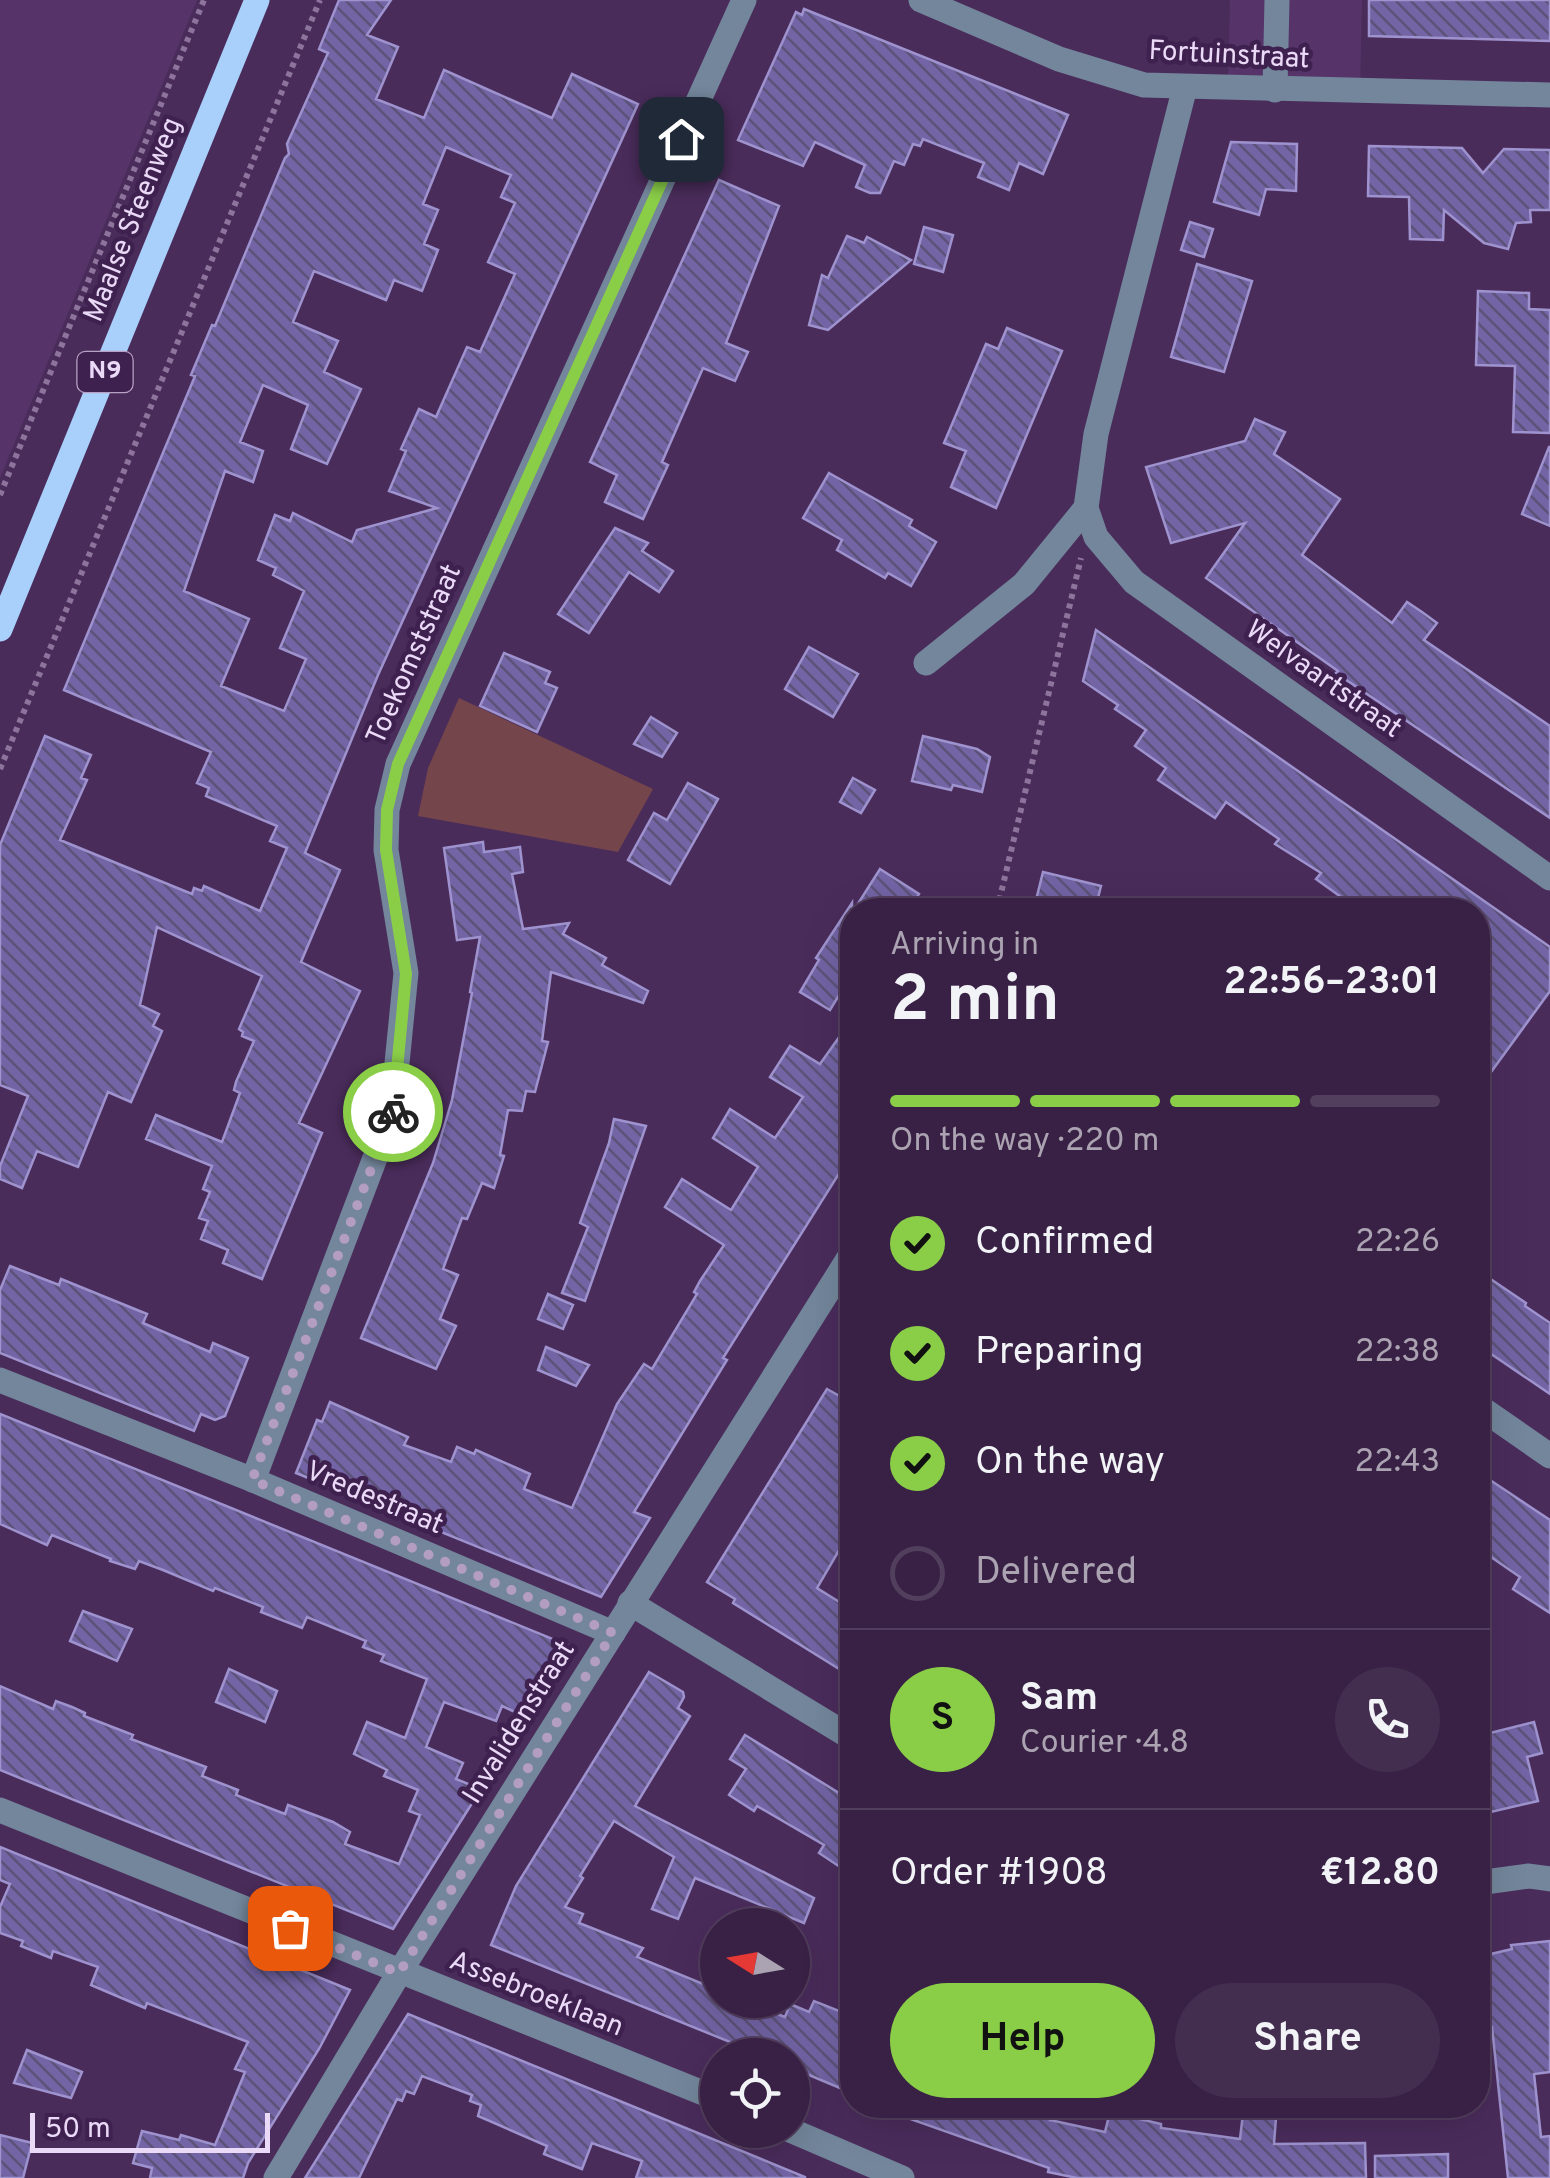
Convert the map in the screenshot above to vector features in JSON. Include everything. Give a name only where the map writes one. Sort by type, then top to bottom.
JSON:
[{"type":"main road","name":"Maalse Steenweg","points":[[0,629],[256,0]]},
{"type":"street","name":"Toekomststraat","points":[[252,1480],[392,1112],[406,974],[386,850],[387,810],[398,764],[744,0]]},
{"type":"street","name":"Fortuinstraat","points":[[921,0],[1058,59],[1144,84],[1550,95]]},
{"type":"street","points":[[1275,90],[1277,0]]},
{"type":"street","name":"Welvaartstraat","points":[[1184,87],[1096,434],[1086,508],[1096,536],[1134,582],[1550,878]]},
{"type":"street","points":[[926,663],[1024,584],[1086,508]]},
{"type":"street","name":"Invalidenstraat","points":[[276,2178],[399,1973],[840,1272]]},
{"type":"street","name":"Vredestraat","points":[[0,1380],[252,1480],[613,1633]]},
{"type":"street","points":[[1490,1414],[1550,1456]]},
{"type":"street","points":[[630,1603],[840,1731]]},
{"type":"street","name":"Assebroeklaan","points":[[0,1810],[700,2092]]},
{"type":"street","points":[[1490,1881],[1529,1876],[1550,1880]]},
{"type":"street","points":[[810,2139],[902,2178]]},
{"type":"path","points":[[0,496],[204,0]]},
{"type":"path","points":[[0,770],[320,0]]},
{"type":"path","points":[[1000,898],[1081,557],[1096,536]]},
{"type":"shaded area","points":[[0,0],[197,0],[0,478]]},
{"type":"shaded area","points":[[1230,0],[1362,0],[1360,91],[1228,89]]},
{"type":"shaded area","points":[[459,698],[653,789],[618,852],[418,816],[428,768]]},
{"type":"building","points":[[339,0],[391,0],[367,35],[398,47],[376,99],[424,118],[444,70],[552,118],[572,74],[638,104],[378,675],[305,853],[340,870],[301,962],[360,991],[299,1123],[322,1133],[262,1279],[223,1263],[228,1250],[201,1239],[208,1221],[199,1218],[210,1192],[203,1189],[212,1166],[146,1139],[156,1115],[222,1142],[240,1093],[234,1090],[236,1082],[254,1041],[242,1036],[239,1029],[262,976],[157,927],[140,1005],[159,1014],[153,1026],[162,1031],[131,1102],[108,1092],[78,1167],[37,1151],[22,1188],[0,1179],[0,1166],[28,1096],[0,1085],[0,845],[45,736],[91,755],[81,778],[87,780],[60,840],[192,894],[194,888],[202,891],[204,886],[260,911],[287,848],[270,841],[277,826],[206,796],[209,788],[197,783],[211,752],[64,690],[195,376],[191,375],[289,154],[287,144],[328,53],[319,49]],"holes":[[[446,147],[511,175],[501,197],[515,203],[488,262],[515,274],[480,352],[467,347],[436,417],[419,409],[401,449],[406,451],[389,491],[437,508],[357,530],[352,542],[293,513],[290,521],[275,515],[258,560],[276,568],[273,575],[304,591],[280,648],[306,659],[284,711],[221,686],[249,619],[184,591],[225,471],[253,482],[263,451],[240,442],[263,385],[308,405],[291,449],[327,464],[361,389],[324,372],[338,341],[293,322],[314,271],[386,300],[394,280],[422,291],[438,250],[424,244],[438,210],[423,204]]]},
{"type":"building","points":[[1369,0],[1550,0],[1550,41],[1369,36]]},
{"type":"building","points":[[804,9],[1068,115],[1043,174],[1019,163],[1009,190],[978,177],[984,163],[923,139],[920,146],[913,144],[904,165],[894,161],[880,193],[870,193],[856,187],[865,165],[815,142],[803,166],[738,140],[796,12],[802,15]]},
{"type":"building","points":[[1231,142],[1297,144],[1296,191],[1266,189],[1259,215],[1214,202]]},
{"type":"building","points":[[1369,146],[1462,148],[1483,173],[1504,149],[1550,150],[1550,210],[1530,210],[1531,222],[1516,223],[1508,249],[1484,243],[1444,210],[1443,240],[1410,239],[1409,197],[1368,196]]},
{"type":"building","points":[[719,180],[779,206],[726,343],[748,352],[735,381],[703,368],[662,462],[668,465],[643,519],[605,502],[617,475],[590,462]]},
{"type":"building","points":[[1190,222],[1213,229],[1204,257],[1181,250]]},
{"type":"building","points":[[924,227],[953,235],[943,272],[914,264]]},
{"type":"building","points":[[847,236],[864,243],[867,237],[911,260],[828,330],[809,325],[822,275],[828,278]]},
{"type":"building","points":[[1197,264],[1252,281],[1224,372],[1171,357]]},
{"type":"building","points":[[1478,291],[1529,293],[1529,309],[1550,310],[1550,433],[1513,432],[1515,366],[1476,365]]},
{"type":"building","points":[[1007,328],[1062,351],[996,508],[951,487],[966,451],[944,443],[986,344],[998,349]]},
{"type":"building","points":[[1255,419],[1285,432],[1274,454],[1340,499],[1302,555],[1392,623],[1407,602],[1422,612],[1437,623],[1424,640],[1550,726],[1550,818],[1336,673],[1206,578],[1245,523],[1171,543],[1146,467],[1245,441]]},
{"type":"building","points":[[1550,447],[1550,526],[1522,514]]},
{"type":"building","points":[[829,473],[912,520],[909,526],[936,542],[911,586],[888,573],[885,578],[837,550],[842,540],[803,518]]},
{"type":"building","points":[[615,528],[648,543],[642,551],[673,571],[659,592],[629,572],[589,633],[558,614]]},
{"type":"building","points":[[1096,630],[1480,898],[1342,898],[1316,879],[1321,873],[1275,844],[1279,839],[1226,802],[1215,818],[1158,780],[1166,768],[1135,746],[1146,730],[1083,681]]},
{"type":"building","points":[[809,647],[858,674],[833,717],[785,689]]},
{"type":"building","points":[[504,653],[550,672],[545,683],[557,688],[537,732],[480,706]]},
{"type":"building","points":[[651,717],[677,733],[662,757],[634,744]]},
{"type":"building","points":[[923,736],[977,749],[990,757],[982,792],[912,781]]},
{"type":"building","points":[[853,778],[875,790],[861,813],[840,802]]},
{"type":"building","points":[[688,783],[718,799],[670,884],[628,860],[654,813],[667,820]]},
{"type":"building","points":[[483,842],[484,852],[520,847],[523,872],[512,874],[523,929],[569,923],[563,934],[606,958],[602,965],[648,991],[643,1003],[551,972],[542,1041],[548,1042],[535,1092],[526,1091],[522,1111],[508,1110],[500,1155],[504,1156],[494,1188],[482,1183],[467,1219],[462,1218],[443,1269],[458,1275],[440,1319],[456,1326],[436,1369],[361,1338],[433,1163],[452,1100],[472,993],[480,937],[457,940],[444,848]]},
{"type":"building","points":[[880,869],[919,894],[916,898],[862,898]]},
{"type":"building","points":[[1043,872],[1101,886],[1098,898],[1036,898]]},
{"type":"building","points":[[1490,905],[1550,947],[1550,991],[1490,1074]]},
{"type":"building","points":[[840,921],[840,994],[830,1010],[800,992],[819,960],[816,958]]},
{"type":"building","points":[[840,1036],[840,1172],[723,1358],[727,1360],[634,1512],[650,1518],[601,1597],[296,1473],[317,1420],[322,1422],[330,1402],[408,1437],[404,1445],[451,1462],[457,1447],[474,1454],[476,1450],[530,1474],[524,1489],[572,1508],[617,1404],[644,1364],[652,1369],[724,1245],[665,1207],[682,1179],[731,1210],[758,1167],[713,1138],[730,1109],[775,1138],[803,1097],[770,1077],[790,1046],[820,1064]]},
{"type":"building","points":[[614,1119],[646,1126],[585,1301],[562,1293],[588,1227],[580,1223]]},
{"type":"building","points":[[10,1266],[59,1285],[61,1279],[147,1314],[143,1323],[210,1352],[213,1343],[248,1358],[225,1416],[215,1420],[201,1414],[194,1431],[0,1353],[0,1290]]},
{"type":"building","points":[[1490,1279],[1550,1323],[1550,1394],[1490,1353]]},
{"type":"building","points":[[548,1294],[573,1305],[563,1329],[538,1319]]},
{"type":"building","points":[[546,1347],[589,1365],[576,1386],[538,1370]]},
{"type":"building","points":[[827,1389],[840,1396],[840,1549],[817,1588],[840,1602],[840,1670],[733,1603],[735,1599],[707,1582]]},
{"type":"building","points":[[0,1414],[570,1646],[526,1717],[502,1706],[496,1721],[444,1702],[426,1747],[463,1763],[456,1779],[481,1789],[393,1929],[0,1770],[0,1686],[53,1709],[56,1701],[72,1707],[84,1716],[133,1735],[131,1739],[206,1767],[202,1776],[238,1790],[236,1795],[285,1814],[288,1805],[333,1822],[350,1832],[345,1844],[399,1864],[420,1815],[409,1811],[418,1790],[384,1776],[387,1770],[354,1754],[367,1722],[405,1738],[427,1679],[381,1661],[384,1655],[363,1647],[366,1641],[307,1617],[302,1628],[261,1612],[263,1607],[139,1561],[135,1569],[52,1535],[47,1545],[0,1524]]},
{"type":"building","points":[[1490,1480],[1550,1520],[1550,1613],[1513,1589],[1520,1577],[1490,1556]]},
{"type":"building","points":[[83,1611],[132,1629],[117,1661],[70,1641]]},
{"type":"building","points":[[229,1669],[277,1691],[265,1722],[216,1702]]},
{"type":"building","points":[[649,1672],[683,1692],[678,1708],[690,1716],[635,1806],[814,1898],[810,1908],[768,1908],[695,1878],[678,1919],[652,1909],[674,1857],[614,1821],[565,1907],[583,1914],[579,1923],[643,1948],[637,1957],[700,1983],[700,2018],[810,2018],[814,2001],[840,2011],[840,2088],[810,2076],[810,2038],[720,2038],[491,1945],[516,1886]]},
{"type":"building","points":[[1534,1722],[1542,1753],[1527,1757],[1538,1801],[1490,1812],[1490,1733]]},
{"type":"building","points":[[745,1735],[840,1794],[840,1867],[819,1853],[824,1845],[757,1806],[754,1811],[729,1795],[746,1769],[730,1759]]},
{"type":"building","points":[[0,1847],[350,1990],[319,2049],[248,2163],[243,2178],[150,2178],[152,2168],[133,2163],[142,2131],[179,2140],[181,2135],[215,2145],[245,2072],[235,2069],[248,2042],[147,2003],[145,2008],[91,1985],[98,1967],[53,1951],[51,1958],[0,1933],[0,1907],[10,1884],[0,1880]]},
{"type":"building","points":[[1550,1941],[1550,2072],[1534,2074],[1541,2137],[1550,2136],[1550,2178],[1508,2178],[1490,2027],[1490,1954],[1512,1949],[1511,1945]]},
{"type":"building","points":[[408,2014],[700,2134],[700,2148],[734,2148],[805,2177],[636,2178],[642,2161],[592,2143],[582,2169],[544,2154],[547,2146],[478,2116],[481,2105],[470,2101],[472,2095],[422,2076],[414,2094],[406,2091],[402,2101],[397,2099],[359,2178],[305,2178]]},
{"type":"building","points":[[27,2050],[82,2072],[71,2098],[14,2083]]},
{"type":"building","points":[[907,2118],[1051,2118],[1105,2132],[1108,2118],[1136,2118],[1161,2124],[1161,2128],[1240,2139],[1242,2118],[1276,2118],[1274,2144],[1365,2143],[1366,2178],[1077,2178],[1048,2172],[1049,2168]]},
{"type":"building","points":[[0,2135],[32,2143],[23,2178],[0,2178]]},
{"type":"building","points":[[1448,2154],[1448,2178],[1375,2178],[1375,2156]]},
{"type":"way so far","points":[[290,1928],[399,1973],[613,1633],[252,1480],[393,1112]]},
{"type":"route","points":[[393,1112],[406,974],[386,850],[387,810],[398,764],[681,139]]}]
